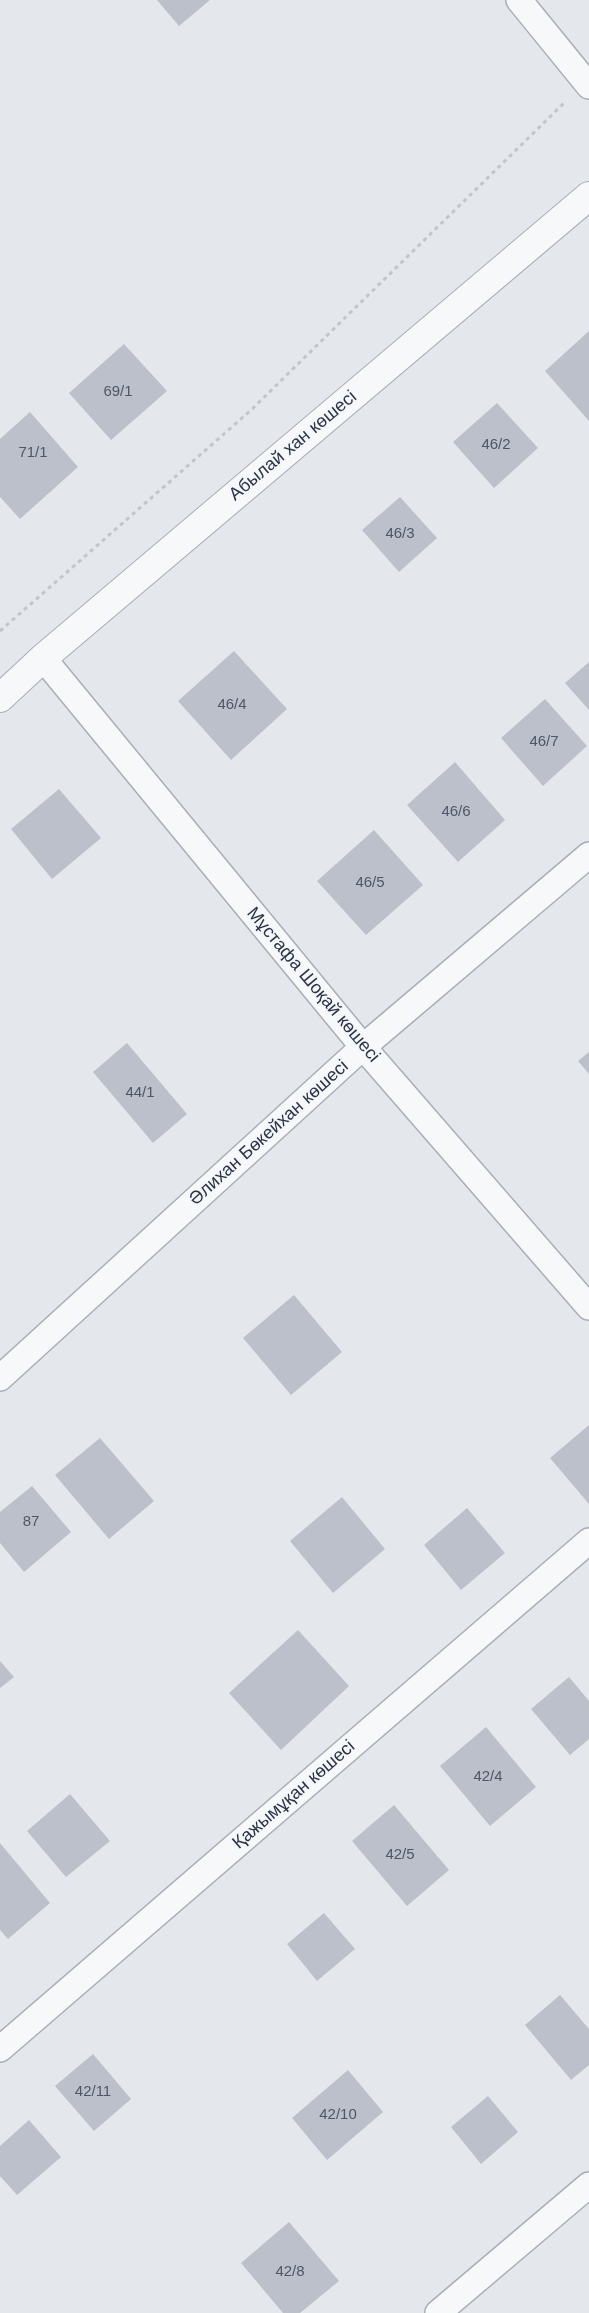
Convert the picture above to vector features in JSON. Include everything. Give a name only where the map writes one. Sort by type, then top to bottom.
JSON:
[{"type":"street","points":[[519,0],[587,84]]},
{"type":"street","name":"Абылай хан көшесі","points":[[0,698],[43,658],[589,196]]},
{"type":"street","name":"Мұстафа Шоқай көшесі","points":[[43,658],[363,1046],[589,1307]]},
{"type":"street","name":"Әлихан Бөкейхан көшесі","points":[[0,1378],[363,1046],[589,856]]},
{"type":"street","name":"Қажымұқан көшесі","points":[[0,2049],[589,1541]]},
{"type":"street","points":[[438,2313],[589,2185]]},
{"type":"path","points":[[0,631],[250,411],[587,84]]},
{"type":"building","points":[[157,0],[210,0],[179,26]]},
{"type":"building","points":[[589,331],[589,421],[545,371]]},
{"type":"building","points":[[124,344],[167,391],[111,440],[69,393]]},
{"type":"building","points":[[497,403],[538,448],[494,488],[453,442]]},
{"type":"building","points":[[30,412],[78,467],[20,519],[0,497],[0,439]]},
{"type":"building","points":[[400,497],[437,538],[399,572],[362,530]]},
{"type":"building","points":[[234,651],[287,709],[231,760],[178,701]]},
{"type":"building","points":[[589,662],[589,710],[565,683]]},
{"type":"building","points":[[545,699],[587,746],[543,786],[501,738]]},
{"type":"building","points":[[455,762],[505,820],[458,862],[407,805]]},
{"type":"building","points":[[59,789],[101,838],[52,879],[11,829]]},
{"type":"building","points":[[374,830],[423,885],[366,935],[317,881]]},
{"type":"building","points":[[127,1043],[187,1114],[153,1143],[93,1072]]},
{"type":"building","points":[[589,1052],[589,1074],[578,1061]]},
{"type":"building","points":[[294,1295],[342,1352],[291,1395],[243,1338]]},
{"type":"building","points":[[589,1425],[589,1504],[550,1458]]},
{"type":"building","points":[[100,1438],[154,1501],[109,1539],[55,1475]]},
{"type":"building","points":[[32,1486],[71,1532],[24,1572],[0,1543],[0,1512]]},
{"type":"building","points":[[342,1497],[385,1549],[333,1593],[290,1541]]},
{"type":"building","points":[[467,1508],[505,1553],[461,1590],[424,1545]]},
{"type":"building","points":[[298,1630],[349,1686],[281,1750],[229,1693]]},
{"type":"building","points":[[0,1661],[14,1677],[0,1688]]},
{"type":"building","points":[[569,1677],[589,1701],[589,1739],[570,1755],[531,1709]]},
{"type":"building","points":[[486,1727],[536,1787],[490,1826],[440,1766]]},
{"type":"building","points":[[70,1794],[110,1841],[66,1877],[27,1831]]},
{"type":"building","points":[[394,1805],[449,1870],[407,1906],[352,1841]]},
{"type":"building","points":[[0,1843],[50,1903],[8,1939],[0,1930]]},
{"type":"building","points":[[324,1913],[355,1949],[317,1981],[287,1944]]},
{"type":"building","points":[[560,1995],[589,2029],[589,2065],[571,2080],[525,2025]]},
{"type":"building","points":[[93,2054],[131,2099],[94,2131],[55,2086]]},
{"type":"building","points":[[348,2070],[383,2112],[327,2160],[292,2118]]},
{"type":"building","points":[[488,2096],[518,2132],[481,2164],[451,2127]]},
{"type":"building","points":[[29,2120],[61,2157],[17,2195],[0,2176],[0,2146]]},
{"type":"building","points":[[289,2222],[339,2281],[300,2313],[283,2313],[241,2263]]}]
